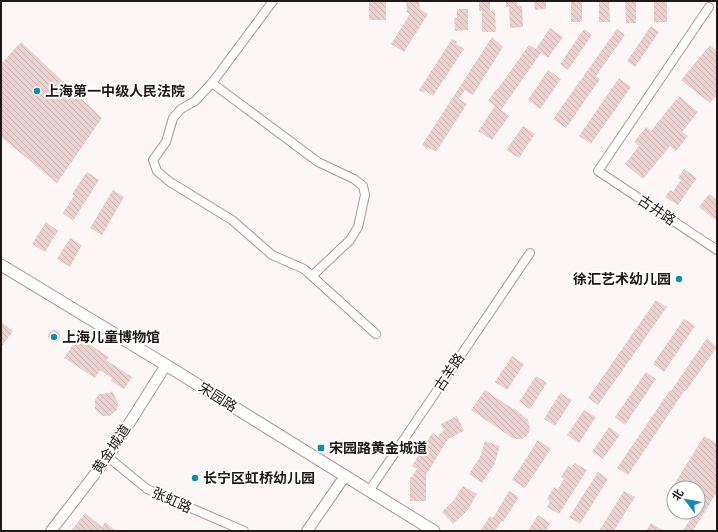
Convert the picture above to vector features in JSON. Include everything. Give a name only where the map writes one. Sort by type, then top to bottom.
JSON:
[{"type":"main road","name":"宋园路","points":[[1,265],[434,531]]},
{"type":"street","points":[[273,1],[212,83],[195,101],[181,109],[173,118],[166,142],[153,160],[157,171],[170,182],[232,220],[272,255],[304,269],[376,334]]},
{"type":"street","name":"古井路","points":[[709,7],[598,170],[717,250]]},
{"type":"street","points":[[212,83],[318,162],[354,179],[363,186],[365,195],[358,227],[350,240],[312,276]]},
{"type":"street","name":"古羊路","points":[[369,491],[530,253]]},
{"type":"street","name":"黄金城道","points":[[51,531],[108,457],[166,365]]},
{"type":"street","name":"张虹路","points":[[108,457],[147,489],[244,531]]},
{"type":"street","points":[[307,531],[345,476]]},
{"type":"building","points":[[369,1],[386,1],[386,20],[369,20]]},
{"type":"building","points":[[406,1],[419,1],[420,9],[428,14],[404,52],[391,44],[410,14],[407,12]]},
{"type":"building","points":[[479,1],[490,1],[490,11],[495,10],[496,32],[482,32],[482,11],[479,11]]},
{"type":"building","points":[[506,1],[517,1],[517,6],[522,6],[523,27],[510,28],[509,7],[506,7]]},
{"type":"building","points":[[534,1],[546,1],[546,9],[535,10]]},
{"type":"building","points":[[571,1],[582,1],[582,22],[571,22]]},
{"type":"building","points":[[599,1],[609,1],[610,22],[599,22]]},
{"type":"building","points":[[625,1],[636,1],[636,23],[626,23]]},
{"type":"building","points":[[654,1],[667,1],[667,22],[654,22]]},
{"type":"building","points":[[457,9],[468,9],[468,30],[455,31],[454,18],[457,18]]},
{"type":"building","points":[[651,26],[659,32],[635,67],[627,61]]},
{"type":"building","points":[[550,28],[563,37],[548,58],[541,53],[501,110],[509,116],[492,140],[478,131],[495,106],[488,101],[529,45],[536,49]]},
{"type":"building","points":[[584,29],[592,35],[568,70],[560,64]]},
{"type":"building","points":[[617,29],[625,35],[596,76],[600,79],[566,128],[553,119]]},
{"type":"building","points":[[492,37],[503,47],[473,95],[465,90],[459,99],[467,104],[436,152],[428,147],[427,149],[422,145]]},
{"type":"building","points":[[452,39],[457,42],[456,44],[464,49],[433,96],[425,91],[424,93],[419,90]]},
{"type":"building","name":"上海第一中级人民法院","points":[[21,42],[102,118],[57,183],[1,137],[1,64]]},
{"type":"building","points":[[710,45],[717,51],[717,95],[710,103],[681,80]]},
{"type":"building","points":[[548,70],[561,79],[540,109],[528,100]]},
{"type":"building","points":[[619,78],[631,87],[591,144],[579,136]]},
{"type":"building","points":[[679,96],[698,112],[682,132],[688,136],[676,151],[670,146],[643,179],[625,164],[639,146],[634,142],[646,127],[651,131]]},
{"type":"building","points":[[523,126],[535,134],[519,158],[506,150]]},
{"type":"building","points":[[684,169],[697,178],[678,205],[665,197],[670,190],[673,192],[681,180],[678,178]]},
{"type":"building","points":[[87,172],[99,180],[73,221],[63,213],[74,196],[72,194]]},
{"type":"building","points":[[113,190],[124,197],[102,235],[90,228]]},
{"type":"building","points":[[709,194],[717,200],[717,221],[699,207]]},
{"type":"building","points":[[46,222],[58,231],[45,252],[32,244]]},
{"type":"building","points":[[70,238],[82,245],[70,267],[57,259]]},
{"type":"building","points":[[656,300],[667,307],[598,405],[588,398]]},
{"type":"building","points":[[684,319],[695,326],[664,372],[653,364]]},
{"type":"building","points":[[1,322],[13,331],[1,347]]},
{"type":"building","points":[[52,330],[56,330],[60,336],[56,342],[52,342],[48,338],[48,334]]},
{"type":"building","points":[[78,337],[109,357],[106,360],[132,377],[124,389],[111,381],[112,378],[100,370],[95,378],[64,358]]},
{"type":"building","points":[[707,338],[717,347],[686,391],[685,390],[628,475],[617,468]]},
{"type":"building","points":[[512,356],[524,364],[507,390],[495,382]]},
{"type":"building","points":[[646,372],[656,379],[625,425],[615,417]]},
{"type":"building","points":[[536,376],[547,383],[530,409],[519,402]]},
{"type":"building","points":[[485,390],[513,409],[514,408],[528,420],[530,430],[527,436],[521,439],[514,439],[471,410]]},
{"type":"building","points":[[112,391],[118,403],[117,410],[109,416],[102,416],[95,409],[95,400],[99,394],[110,393]]},
{"type":"building","points":[[560,393],[572,400],[555,426],[544,419]]},
{"type":"building","points":[[584,410],[596,417],[579,443],[567,435]]},
{"type":"building","points":[[457,416],[464,431],[448,439],[426,475],[426,501],[410,501],[410,477],[412,477],[417,469],[412,466],[432,433],[438,436],[444,430],[441,424]]},
{"type":"building","points":[[609,427],[620,435],[603,459],[592,452]]},
{"type":"building","points":[[704,436],[717,444],[717,492],[706,510],[706,480],[677,480]]},
{"type":"building","points":[[538,440],[551,449],[525,488],[512,480]]},
{"type":"building","points":[[485,441],[500,446],[494,465],[482,483],[469,474],[480,457]]},
{"type":"building","points":[[575,463],[587,470],[559,514],[547,507],[550,501],[547,499],[554,487],[558,489],[564,479],[561,477],[568,466],[571,468]]},
{"type":"building","points":[[598,472],[608,479],[580,524],[569,517]]},
{"type":"building","points":[[463,486],[477,494],[468,510],[453,524],[442,512],[454,500]]},
{"type":"building","points":[[509,491],[519,497],[503,522],[502,521],[495,531],[480,531],[490,516],[493,518]]},
{"type":"building","points":[[624,491],[635,497],[614,531],[599,531]]},
{"type":"building","points":[[85,513],[102,527],[105,522],[116,531],[71,531]]},
{"type":"building","points":[[538,515],[550,523],[546,531],[528,531]]},
{"type":"building","points":[[689,520],[700,520],[693,531],[683,531]]},
{"type":"building","points":[[651,523],[664,531],[646,531]]},
{"type":"place","name":"上海第一中级人民法院","points":[[37,91]]},
{"type":"place","name":"徐汇艺术幼儿园","points":[[679,279]]},
{"type":"place","name":"上海儿童博物馆","points":[[54,337]]},
{"type":"place","name":"宋园路黄金城道","points":[[321,448]]},
{"type":"place","name":"长宁区虹桥幼儿园","points":[[195,478]]}]
